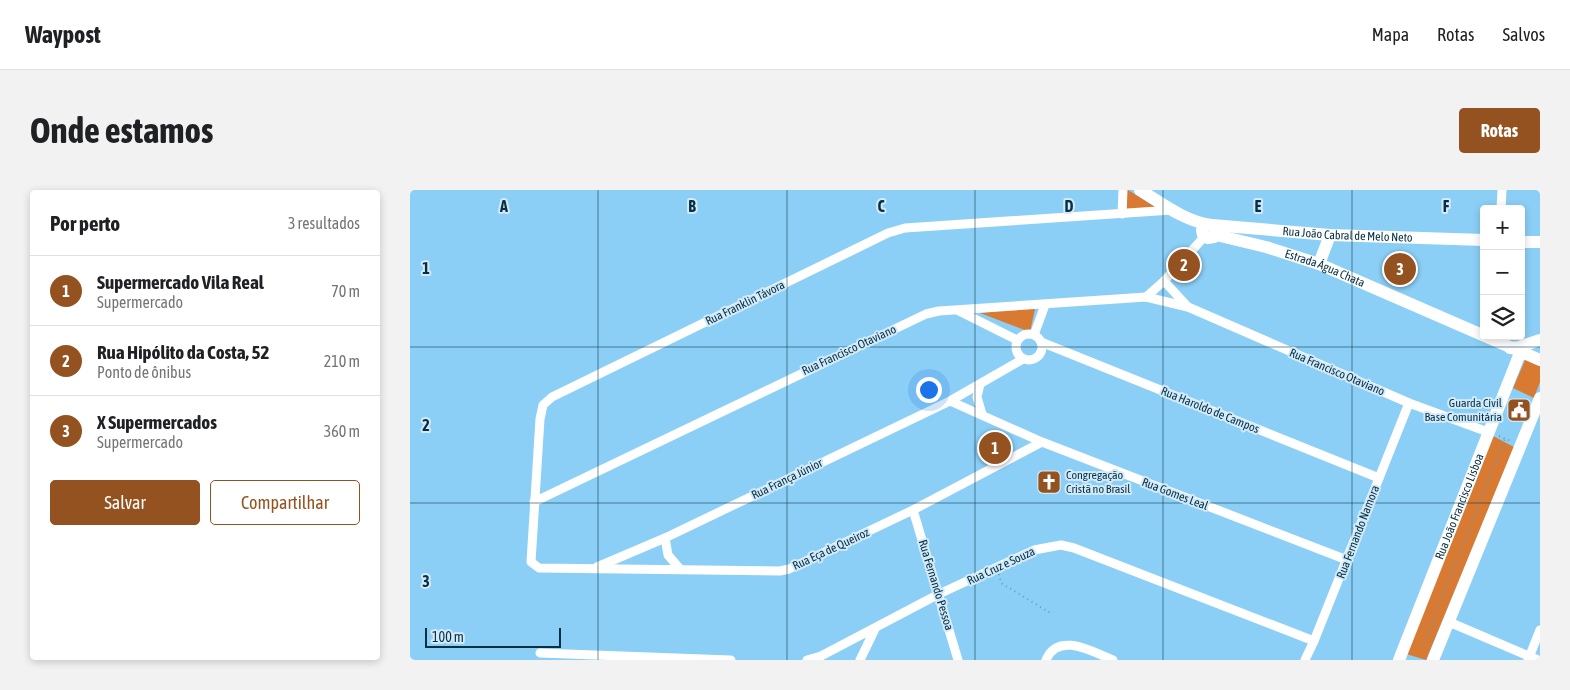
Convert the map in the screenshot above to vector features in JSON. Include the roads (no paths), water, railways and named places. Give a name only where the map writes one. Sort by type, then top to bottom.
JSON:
[{"type":"street","points":[[1122,214],[1123,190]]},
{"type":"street","points":[[1140,190],[1208,231],[1164,281],[1146,297]]},
{"type":"street","points":[[1502,190],[1502,205]]},
{"type":"street","name":"Rua Franklin Távora","points":[[539,568],[531,562],[530,553],[541,411],[543,405],[552,397],[888,234],[905,228],[1122,214],[1177,213]]},
{"type":"street","name":"Rua João Cabral de Melo Neto","points":[[1208,231],[1480,240]]},
{"type":"street","name":"Estrada Água Chata","points":[[1208,231],[1319,264],[1540,360]]},
{"type":"street","points":[[1319,264],[1330,235]]},
{"type":"street","points":[[1525,242],[1540,242]]},
{"type":"street","name":"Rua Francisco Otaviano","points":[[1164,281],[1188,307]]},
{"type":"street","name":"Rua Francisco Otaviano","points":[[534,502],[926,314],[1146,297],[1188,307],[1409,402],[1488,432]]},
{"type":"street","points":[[1034,335],[1045,305]]},
{"type":"street","points":[[959,311],[1018,340]]},
{"type":"street","points":[[1024,335],[1034,335],[1041,342],[1039,356],[1031,360],[1022,359],[1016,352],[1018,340],[1024,335]]},
{"type":"street","points":[[1515,350],[1540,340]]},
{"type":"street","name":"Rua Haroldo de Campos","points":[[1041,342],[1379,478]]},
{"type":"street","name":"Rua João Francisco Lisboa","points":[[1399,660],[1488,432],[1515,350]]},
{"type":"street","name":"Rua França Júnior","points":[[592,569],[665,538],[950,401],[1022,359]]},
{"type":"street","points":[[980,384],[977,397],[982,414]]},
{"type":"street","points":[[1433,660],[1540,398]]},
{"type":"street","name":"Rua Gomes Leal","points":[[950,401],[1042,442],[1347,560]]},
{"type":"street","name":"Rua Fernando Namora","points":[[1305,660],[1314,642],[1409,402]]},
{"type":"street","name":"Rua Eça de Queiroz","points":[[539,568],[780,571],[789,569],[913,510],[1042,442]]},
{"type":"street","name":"Rua Fernando Pessoa","points":[[913,510],[958,660]]},
{"type":"street","points":[[665,538],[668,555],[680,569]]},
{"type":"street","name":"Rua Cruz e Souza","points":[[807,660],[821,656],[939,594],[1048,546],[1074,548],[1314,642]]},
{"type":"street","points":[[1449,622],[1532,659],[1540,630]]},
{"type":"street","points":[[860,660],[874,629]]},
{"type":"street","points":[[1046,660],[1055,648],[1061,644],[1070,644],[1113,660]]},
{"type":"street","points":[[540,653],[619,659],[731,660]]},
{"type":"place","name":"Rua Hipólito da Costa, 52","points":[[1184,265]]},
{"type":"place","name":"X Supermercados","points":[[1400,269]]},
{"type":"place","name":"Guarda Cívil Base Comunitária","points":[[1519,410]]},
{"type":"place","name":"Supermercado Vila Real","points":[[995,448]]},
{"type":"place","name":"Congregação Cristã no Brasil","points":[[1049,482]]}]
